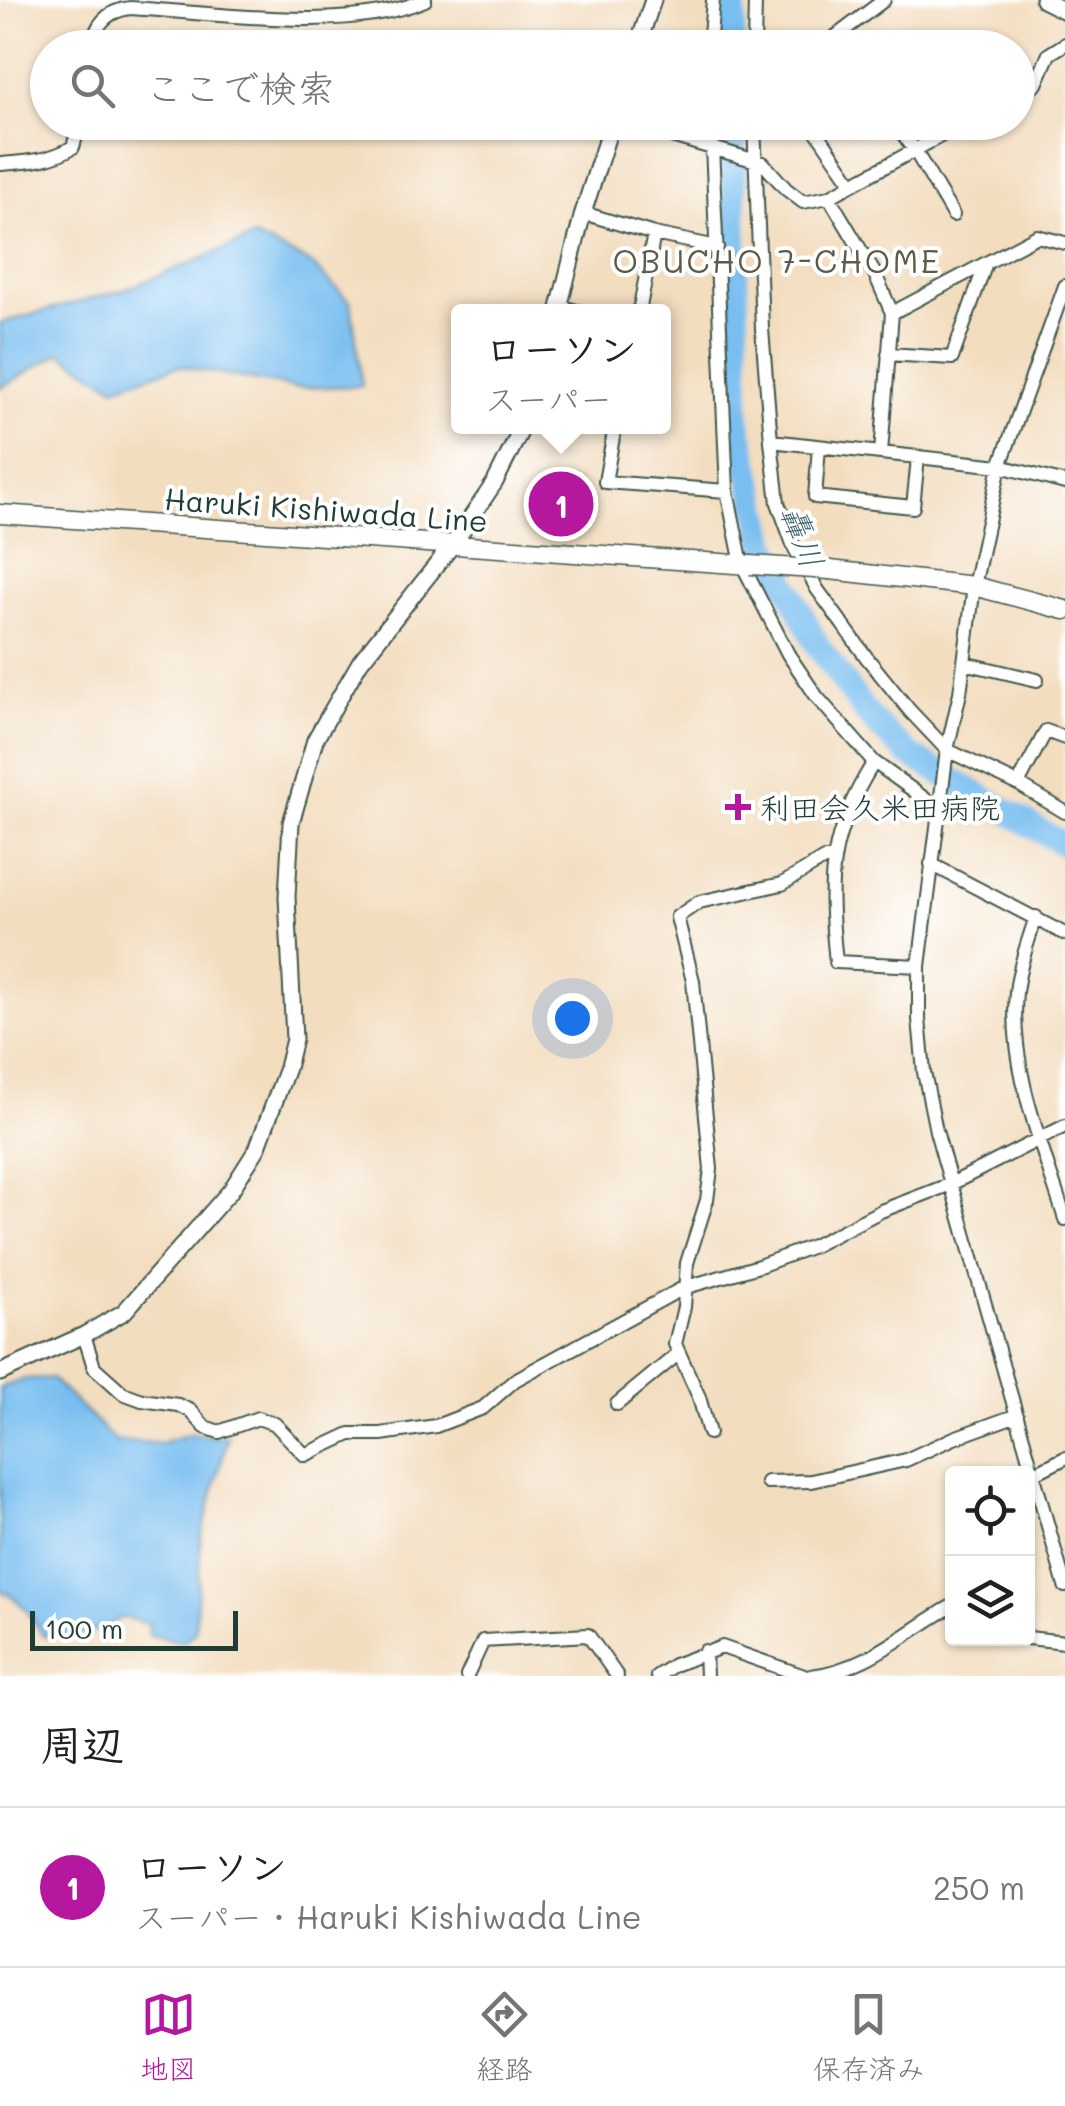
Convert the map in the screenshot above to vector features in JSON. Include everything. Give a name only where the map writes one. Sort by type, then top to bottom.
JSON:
[{"type":"main road","name":"Haruki Kishiwada Line","points":[[0,514],[830,570],[974,586],[1065,610]]},
{"type":"street","points":[[250,0],[260,16]]},
{"type":"street","points":[[97,30],[114,10],[130,8],[316,19],[377,16],[425,0]]},
{"type":"street","points":[[643,30],[653,0]]},
{"type":"street","points":[[710,30],[713,0]]},
{"type":"street","points":[[754,30],[755,0]]},
{"type":"street","points":[[845,30],[884,0]]},
{"type":"street","points":[[1043,0],[1065,12]]},
{"type":"street","points":[[1035,85],[1049,54],[1065,44]]},
{"type":"street","points":[[0,164],[61,155],[73,147],[75,140]]},
{"type":"street","points":[[559,304],[606,140]]},
{"type":"street","points":[[687,140],[763,163],[803,202],[829,197],[931,140]]},
{"type":"street","points":[[711,140],[728,492],[746,564],[788,654],[817,698],[874,762],[939,809]]},
{"type":"street","points":[[756,140],[771,441],[778,503],[794,547],[817,589],[947,754],[1018,784],[1065,812]]},
{"type":"street","points":[[822,140],[852,183]]},
{"type":"street","points":[[907,140],[954,215]]},
{"type":"street","points":[[829,197],[875,274],[892,312],[881,454]]},
{"type":"street","points":[[583,213],[717,247]]},
{"type":"street","points":[[640,304],[654,234]]},
{"type":"street","points":[[892,312],[1037,236],[1065,243]]},
{"type":"street","points":[[888,354],[952,358],[986,263]]},
{"type":"street","points":[[1032,1466],[936,1131],[918,1019],[919,966],[930,864],[974,586],[1000,466],[1065,286]]},
{"type":"street","points":[[0,1374],[84,1335],[136,1302],[231,1190],[257,1150],[288,1068],[294,1039],[286,897],[291,824],[315,740],[360,662],[453,544],[495,482],[519,434]]},
{"type":"street","points":[[614,434],[605,482],[728,492]]},
{"type":"street","points":[[771,441],[1000,466],[1065,483]]},
{"type":"street","points":[[820,446],[815,497],[913,507],[918,458]]},
{"type":"street","points":[[964,663],[1037,680]]},
{"type":"street","points":[[1018,784],[1046,731],[1065,738]]},
{"type":"street","points":[[874,762],[857,789],[832,859],[831,918],[836,962],[919,966]]},
{"type":"street","points":[[709,1433],[699,1397],[674,1344],[684,1308],[687,1263],[707,1200],[712,1169],[693,982],[677,917],[699,902],[782,884],[824,859],[832,859]]},
{"type":"street","points":[[930,864],[1065,934]]},
{"type":"street","points":[[1036,917],[1016,992],[1017,1037],[1026,1090],[1065,1220]]},
{"type":"street","points":[[84,1335],[94,1367],[123,1393],[178,1405],[219,1432],[258,1418],[275,1424],[305,1455],[350,1434],[436,1426],[483,1408],[515,1380],[684,1288],[812,1246],[881,1211],[952,1184],[1065,1126]]},
{"type":"street","points":[[617,1404],[679,1353]]},
{"type":"street","points":[[642,1383],[649,1401]]},
{"type":"street","points":[[767,1482],[810,1481],[906,1460],[1017,1415]]},
{"type":"street","points":[[1035,1473],[1065,1458]]},
{"type":"street","points":[[1035,1478],[1065,1586]]},
{"type":"street","points":[[658,1676],[705,1651],[722,1647],[807,1676],[831,1674],[859,1662],[945,1610]]},
{"type":"street","points":[[467,1676],[482,1642],[588,1635],[617,1676]]},
{"type":"street","points":[[1035,1639],[1065,1642]]},
{"type":"street","points":[[705,1651],[706,1676]]},
{"type":"water","points":[[254,237],[309,262],[351,302],[362,386],[296,388],[178,366],[115,387],[60,353],[0,388],[0,323],[124,290]]},
{"type":"water","points":[[51,1378],[115,1441],[161,1443],[189,1434],[228,1437],[201,1537],[195,1632],[183,1642],[149,1635],[149,1624],[123,1617],[85,1634],[43,1636],[25,1609],[0,1590],[0,1388],[25,1379]]},
{"type":"building","points":[[549,478],[580,482],[573,530],[542,525]]},
{"type":"waterway","name":"轟川","points":[[733,30],[734,0]]},
{"type":"waterway","name":"轟川","points":[[733,140],[738,421],[766,543],[817,645],[869,717],[908,754],[1065,845]]},
{"type":"place","name":"ローソン","points":[[561,504]]},
{"type":"place","name":"利田会久米田病院","points":[[738,807]]},
{"type":"district","name":"OBUCHO 7-CHOME","points":[[777,260]]}]
